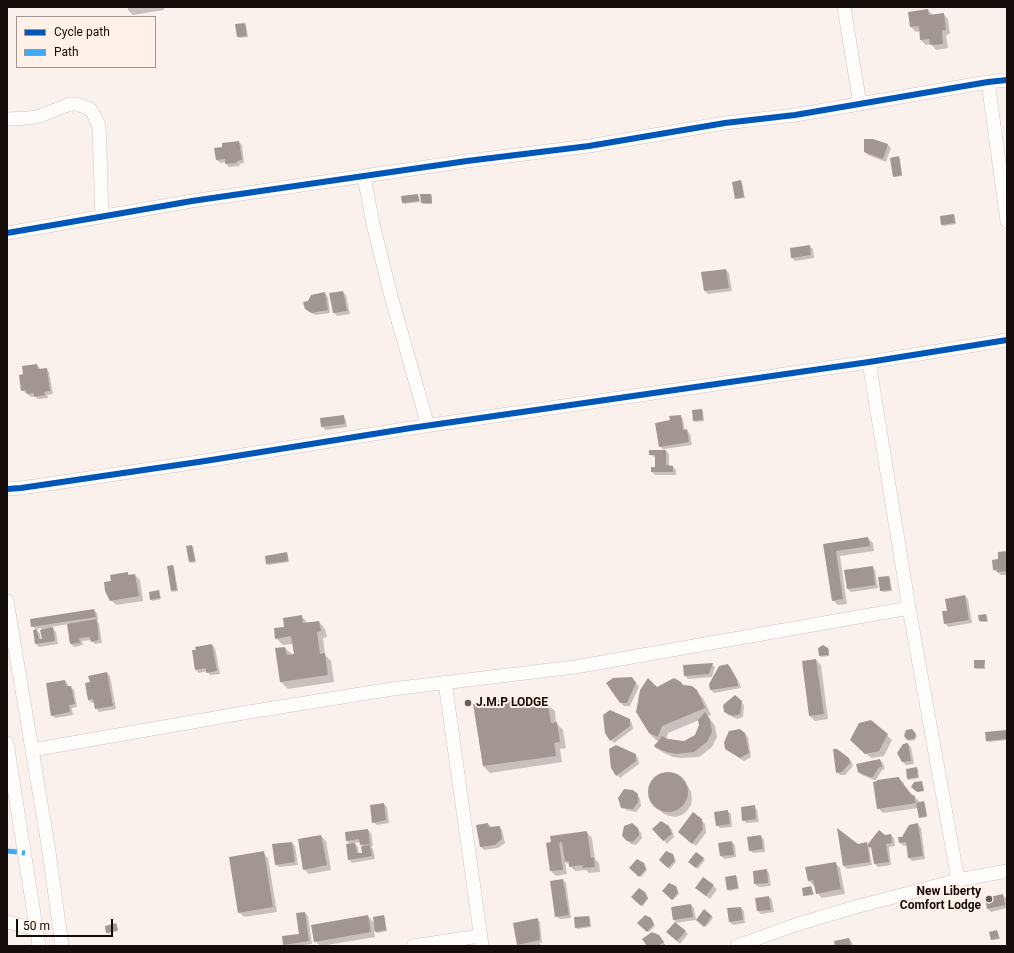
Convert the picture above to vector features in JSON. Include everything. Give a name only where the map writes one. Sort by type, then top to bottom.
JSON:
[{"type":"street","points":[[844,7],[860,104]]},
{"type":"street","points":[[7,234],[192,201],[467,161],[589,146],[725,123],[795,114],[1007,80]]},
{"type":"street","points":[[988,82],[1007,221]]},
{"type":"street","points":[[7,119],[40,116],[70,104],[76,104],[90,110],[99,126],[102,217]]},
{"type":"street","points":[[364,176],[391,296],[428,426]]},
{"type":"street","points":[[7,489],[205,461],[428,426],[869,362],[1007,340]]},
{"type":"street","points":[[869,362],[909,608],[958,880]]},
{"type":"street","points":[[7,601],[48,845],[62,946]]},
{"type":"street","points":[[32,750],[249,712],[392,689],[575,667],[909,608]]},
{"type":"street","points":[[413,946],[481,941],[445,682]]},
{"type":"street","points":[[7,743],[40,946]]},
{"type":"street","points":[[737,946],[795,925],[855,907],[958,880],[1007,871]]},
{"type":"street","points":[[7,922],[37,929]]},
{"type":"building","points":[[928,9],[929,15],[944,13],[946,30],[942,30],[943,44],[930,45],[929,39],[920,40],[919,26],[910,27],[908,12]]},
{"type":"building","points":[[245,23],[247,36],[237,37],[235,24]]},
{"type":"building","points":[[864,139],[873,139],[888,144],[883,159],[864,152]]},
{"type":"building","points":[[239,141],[242,160],[237,161],[237,163],[225,164],[225,159],[216,160],[214,148],[222,147],[222,143]]},
{"type":"building","points":[[899,156],[902,175],[893,177],[890,158]]},
{"type":"building","points":[[741,180],[744,197],[735,199],[732,182]]},
{"type":"building","points":[[418,194],[419,201],[402,203],[401,196]]},
{"type":"building","points":[[420,194],[431,194],[432,203],[421,203]]},
{"type":"building","points":[[954,214],[955,223],[941,225],[940,216]]},
{"type":"building","points":[[810,245],[811,255],[791,258],[790,248]]},
{"type":"building","points":[[726,269],[729,288],[704,291],[701,272]]},
{"type":"building","points":[[343,291],[347,311],[333,313],[329,293]]},
{"type":"building","points":[[325,292],[328,310],[312,313],[305,309],[303,302],[308,301],[311,295]]},
{"type":"building","points":[[37,364],[38,369],[47,368],[50,391],[44,392],[45,395],[34,397],[34,393],[27,394],[26,390],[21,391],[19,375],[23,374],[22,366]]},
{"type":"building","points":[[702,409],[703,420],[693,421],[692,410]]},
{"type":"building","points":[[344,415],[345,424],[321,427],[320,418]]},
{"type":"building","points":[[681,415],[683,430],[687,429],[689,442],[659,447],[655,423],[670,420],[669,416]]},
{"type":"building","points":[[649,450],[666,450],[666,465],[673,466],[673,472],[651,472],[651,467],[655,467],[655,455],[649,455]]},
{"type":"building","points":[[868,537],[870,546],[836,551],[843,599],[832,601],[823,544]]},
{"type":"building","points":[[192,545],[195,561],[189,562],[186,546]]},
{"type":"building","points":[[1007,551],[1007,571],[997,572],[997,570],[993,570],[992,560],[998,559],[998,552]]},
{"type":"building","points":[[287,552],[288,561],[266,564],[265,556]]},
{"type":"building","points":[[173,565],[177,590],[171,591],[167,566]]},
{"type":"building","points":[[873,566],[875,585],[847,589],[844,570]]},
{"type":"building","points":[[128,572],[128,575],[135,574],[139,596],[110,601],[105,591],[104,582],[111,581],[110,575]]},
{"type":"building","points":[[889,576],[891,590],[880,591],[878,577]]},
{"type":"building","points":[[159,590],[160,598],[150,600],[149,592]]},
{"type":"building","points":[[965,595],[969,620],[944,624],[942,611],[947,611],[945,599]]},
{"type":"building","points":[[94,609],[96,617],[31,627],[30,619]]},
{"type":"building","points":[[986,614],[987,621],[979,621],[978,615]]},
{"type":"building","points":[[302,615],[303,623],[319,621],[321,631],[317,632],[320,654],[325,653],[328,675],[280,682],[275,648],[285,647],[287,655],[294,654],[291,636],[275,639],[274,628],[284,627],[283,618]]},
{"type":"building","points":[[97,619],[99,640],[91,642],[90,637],[79,638],[80,643],[70,644],[67,624]]},
{"type":"building","points":[[53,627],[55,641],[35,644],[33,630],[37,629],[39,639],[42,639],[40,630]]},
{"type":"building","points":[[212,644],[217,671],[206,673],[206,668],[195,670],[192,650],[196,650],[195,647]]},
{"type":"building","points":[[823,645],[828,648],[829,655],[819,656],[818,648]]},
{"type":"building","points":[[816,659],[824,714],[809,716],[802,661]]},
{"type":"building","points":[[974,660],[985,660],[984,668],[974,668]]},
{"type":"building","points":[[713,663],[709,674],[684,676],[683,665]]},
{"type":"building","points":[[728,664],[737,680],[738,686],[710,690],[709,684],[719,666]]},
{"type":"building","points":[[107,672],[113,706],[95,709],[93,699],[88,700],[85,683],[90,682],[88,676]]},
{"type":"building","points":[[632,677],[636,683],[627,703],[620,703],[606,683],[613,678]]},
{"type":"building","points":[[648,678],[657,687],[674,678],[683,685],[692,686],[697,690],[705,708],[662,726],[658,737],[649,733],[636,712],[640,690]]},
{"type":"building","points":[[65,680],[66,686],[71,686],[75,704],[69,705],[70,712],[51,716],[46,683]]},
{"type":"building","points":[[735,695],[742,701],[740,714],[733,716],[724,712],[723,705]]},
{"type":"building","points":[[509,699],[510,702],[524,700],[525,707],[548,704],[551,723],[557,722],[560,742],[554,743],[556,756],[483,766],[473,704]]},
{"type":"building","points":[[610,710],[630,719],[630,726],[610,741],[605,733],[603,715]]},
{"type":"building","points":[[705,712],[710,720],[712,732],[707,742],[694,752],[676,754],[654,746],[662,736],[668,739],[684,741],[695,735],[699,725],[698,720]]},
{"type":"building","points":[[871,720],[888,734],[879,751],[865,754],[850,740],[859,723]]},
{"type":"building","points":[[740,729],[745,733],[749,753],[740,758],[725,749],[724,742],[729,731]]},
{"type":"building","points":[[912,729],[916,734],[914,739],[907,740],[904,736],[906,730]]},
{"type":"building","points":[[1006,730],[1007,739],[986,741],[985,732]]},
{"type":"building","points":[[908,743],[911,761],[902,762],[897,753],[903,744]]},
{"type":"building","points":[[616,745],[636,754],[636,761],[616,776],[611,768],[609,749]]},
{"type":"building","points":[[833,749],[837,749],[849,758],[850,763],[842,772],[836,773]]},
{"type":"building","points":[[880,759],[882,767],[879,767],[873,777],[858,772],[856,764]]},
{"type":"building","points":[[917,767],[918,777],[907,779],[906,769]]},
{"type":"building","points":[[668,772],[676,774],[682,778],[686,784],[688,792],[686,800],[682,806],[676,810],[668,812],[660,810],[654,806],[650,800],[648,792],[650,784],[654,778],[660,774]]},
{"type":"building","points":[[899,777],[912,795],[914,795],[916,803],[877,809],[873,782],[877,780]]},
{"type":"building","points":[[922,781],[924,791],[917,792],[911,787],[914,782]]},
{"type":"building","points":[[624,789],[633,790],[638,794],[638,802],[633,809],[621,808],[618,798]]},
{"type":"building","points":[[924,801],[927,816],[919,818],[916,803]]},
{"type":"building","points":[[384,803],[386,820],[372,823],[370,805]]},
{"type":"building","points":[[755,805],[756,819],[742,821],[741,807]]},
{"type":"building","points":[[728,810],[730,824],[716,826],[714,812]]},
{"type":"building","points":[[693,812],[702,819],[703,829],[692,844],[678,832]]},
{"type":"building","points":[[661,821],[669,826],[672,834],[663,841],[652,829]]},
{"type":"building","points":[[488,823],[489,827],[500,826],[502,839],[495,845],[480,847],[476,825]]},
{"type":"building","points":[[632,823],[638,828],[639,835],[633,842],[627,841],[622,836],[624,826]]},
{"type":"building","points":[[918,823],[923,856],[908,858],[906,842],[899,843],[898,837],[902,837],[909,825]]},
{"type":"building","points":[[837,828],[858,844],[867,842],[870,862],[843,866]]},
{"type":"building","points":[[368,829],[370,844],[360,845],[359,839],[346,841],[345,832]]},
{"type":"building","points":[[879,830],[885,835],[891,834],[892,843],[886,844],[889,862],[874,864],[871,847],[868,847],[868,844]]},
{"type":"building","points":[[587,831],[591,858],[594,857],[595,867],[583,868],[582,865],[569,867],[569,861],[565,862],[562,842],[559,843],[563,870],[550,871],[546,843],[551,842],[550,836]]},
{"type":"building","points":[[321,835],[327,865],[303,870],[298,839]]},
{"type":"building","points":[[761,835],[763,849],[749,851],[747,837]]},
{"type":"building","points":[[732,841],[734,855],[720,856],[718,843]]},
{"type":"building","points":[[292,842],[295,862],[275,865],[272,844]]},
{"type":"building","points":[[355,843],[357,853],[362,853],[361,846],[370,845],[372,856],[348,860],[346,844]]},
{"type":"building","points":[[264,851],[273,907],[238,913],[229,857]]},
{"type":"building","points":[[666,851],[673,854],[675,860],[668,868],[659,860]]},
{"type":"building","points":[[696,852],[704,858],[696,868],[688,862]]},
{"type":"building","points":[[637,859],[644,863],[646,869],[639,877],[629,868]]},
{"type":"building","points":[[836,862],[841,889],[816,894],[813,880],[808,881],[805,867]]},
{"type":"building","points":[[767,869],[768,883],[754,884],[753,871]]},
{"type":"building","points":[[736,875],[738,888],[727,890],[725,877]]},
{"type":"building","points":[[703,877],[714,885],[706,896],[695,888]]},
{"type":"building","points":[[563,879],[569,915],[555,917],[550,881]]},
{"type":"building","points":[[669,883],[676,886],[678,892],[672,900],[662,891]]},
{"type":"building","points":[[811,886],[813,894],[803,896],[802,888]]},
{"type":"building","points":[[639,888],[645,892],[648,898],[641,906],[631,897]]},
{"type":"building","points":[[1003,894],[1005,905],[987,909],[985,898]]},
{"type":"building","points":[[769,896],[771,910],[757,911],[755,898]]},
{"type":"building","points":[[691,904],[693,917],[673,920],[671,907]]},
{"type":"building","points":[[741,907],[743,920],[729,922],[727,908]]},
{"type":"building","points":[[704,909],[712,916],[704,927],[696,920]]},
{"type":"building","points":[[305,912],[309,941],[283,945],[282,936],[299,934],[296,913]]},
{"type":"building","points":[[368,915],[371,932],[314,942],[311,925]]},
{"type":"building","points":[[384,915],[386,930],[375,932],[373,917]]},
{"type":"building","points":[[645,915],[651,918],[654,924],[647,932],[637,923]]},
{"type":"building","points":[[589,916],[590,926],[575,928],[574,917]]},
{"type":"building","points":[[538,918],[540,940],[517,945],[513,923]]},
{"type":"building","points":[[675,922],[686,931],[677,941],[666,932]]},
{"type":"building","points":[[116,923],[118,930],[106,933],[105,926]]},
{"type":"building","points":[[997,930],[999,938],[991,940],[989,932]]},
{"type":"building","points":[[652,932],[659,935],[664,942],[658,946],[647,946],[642,939]]},
{"type":"building","points":[[849,938],[851,946],[835,946],[834,941]]},
{"type":"marked path","points":[[7,851],[25,853]]},
{"type":"cycle path","points":[[7,233],[192,201],[467,161],[589,146],[725,123],[795,115],[1007,80]]},
{"type":"cycle path","points":[[7,489],[205,461],[411,428],[869,362],[1007,340]]},
{"type":"place","name":"J.M.P LODGE","points":[[468,703]]},
{"type":"place","name":"New Liberty Comfort Lodge","points":[[989,899]]}]
